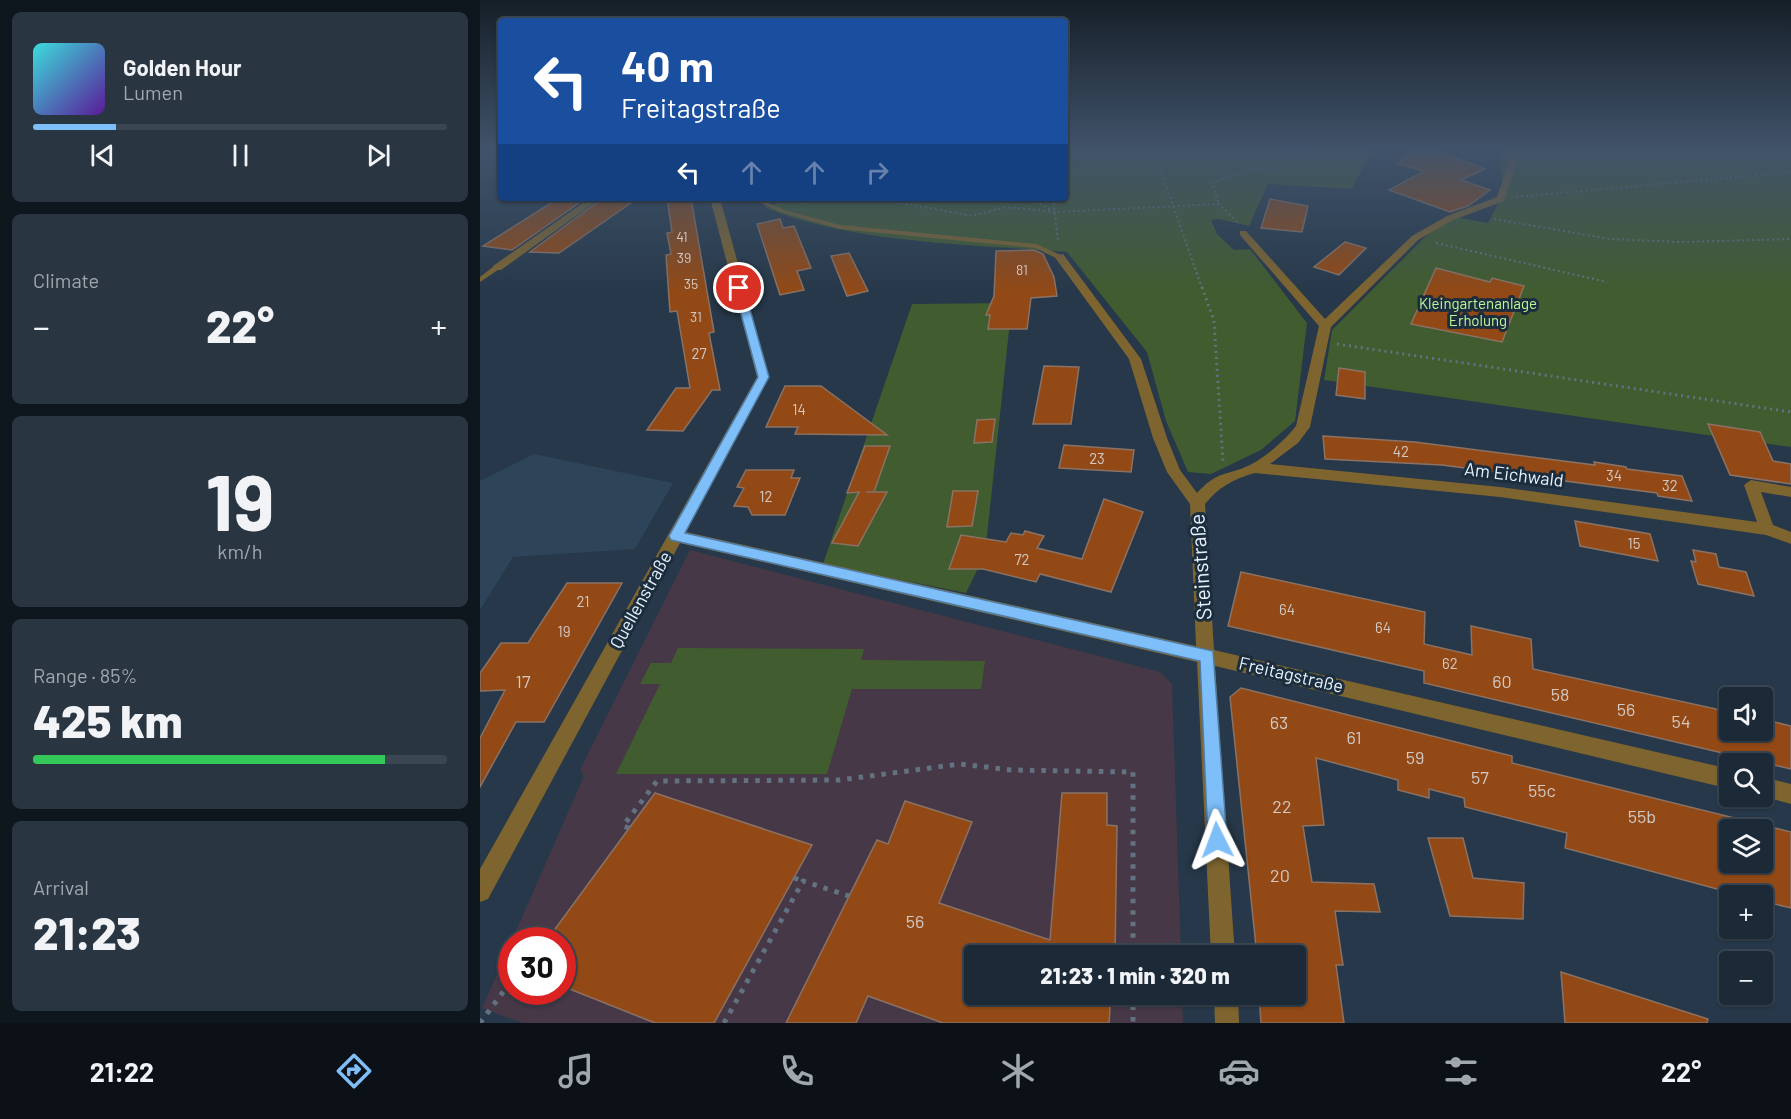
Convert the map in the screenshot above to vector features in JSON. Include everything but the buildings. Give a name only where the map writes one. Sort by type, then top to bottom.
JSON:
[{"type":"street","points":[[1243,233],[1325,326],[1415,238],[1465,212],[1501,199]]},
{"type":"street","points":[[497,268],[593,201]]},
{"type":"street","name":"Quellenstraße","points":[[480,891],[763,377],[716,201]]},
{"type":"street","name":"Steinstraße","points":[[1059,256],[1135,358],[1160,438],[1174,472],[1197,503],[1208,656],[1222,945]]},
{"type":"street","name":"Steinstraße","points":[[1197,503],[1210,487],[1228,476],[1255,468],[1293,440],[1303,427],[1325,326]]},
{"type":"street","name":"Am Eichwald","points":[[1255,468],[1500,492],[1767,529],[1791,538]]},
{"type":"street","points":[[1767,529],[1750,485],[1791,492]]},
{"type":"street","name":"Freitagstraße","points":[[676,536],[1208,656],[1719,777]]},
{"type":"street","points":[[1773,790],[1791,794]]},
{"type":"street","points":[[1226,1005],[1227,1023]]},
{"type":"lane","points":[[760,201],[782,211],[840,227],[1036,246],[1059,256]]},
{"type":"lane","points":[[480,280],[497,268]]},
{"type":"path","points":[[1171,197],[1214,321],[1221,453]]},
{"type":"path","points":[[1216,197],[1219,204],[1235,220],[1243,233]]},
{"type":"path","points":[[1501,199],[1525,197]]},
{"type":"path","points":[[892,201],[972,216],[1006,207],[1054,212],[1219,204]]},
{"type":"path","points":[[1036,201],[1054,212]]},
{"type":"path","points":[[1053,201],[1059,256]]},
{"type":"path","points":[[1465,212],[1610,239],[1681,242],[1791,239]]},
{"type":"path","points":[[1415,238],[1607,282]]},
{"type":"path","points":[[1322,341],[1791,412]]},
{"type":"path","points":[[629,828],[623,826],[657,780],[840,780],[960,764],[1011,770],[1132,772],[1133,945]]},
{"type":"path","points":[[794,878],[849,896]]},
{"type":"path","points":[[724,1023],[803,881]]},
{"type":"path","points":[[480,1023],[498,999]]},
{"type":"path","points":[[1133,1005],[1133,1023]]},
{"type":"shaded area","points":[[534,454],[673,483],[635,549],[513,557],[480,610],[480,481]]},
{"type":"shaded area","points":[[690,550],[1160,672],[1172,684],[1181,945],[964,945],[964,1005],[1182,1005],[1183,1023],[522,1023],[482,1008],[498,972],[498,1005],[576,1005],[576,927],[518,927],[584,776],[580,770]]},
{"type":"green space","points":[[1068,197],[1262,197],[1249,226],[1218,219],[1211,220],[1217,234],[1234,250],[1250,249],[1307,323],[1295,421],[1261,450],[1211,474],[1188,472],[1166,421],[1147,352],[1067,252],[952,244],[874,235],[835,229],[764,207],[785,201],[1068,201]]},
{"type":"green space","name":"Kleingartenanlage Erholung","points":[[1502,197],[1791,197],[1791,447],[1324,380],[1332,330],[1423,239],[1449,216],[1488,223]]},
{"type":"green space","points":[[1012,303],[985,554],[966,593],[823,564],[912,304]]},
{"type":"green space","points":[[678,648],[864,649],[861,660],[985,661],[981,689],[852,689],[827,774],[616,774],[660,684],[640,684],[651,663],[671,663]]},
{"type":"route","points":[[739,288],[763,377],[676,536],[1208,656],[1217,840]]}]
